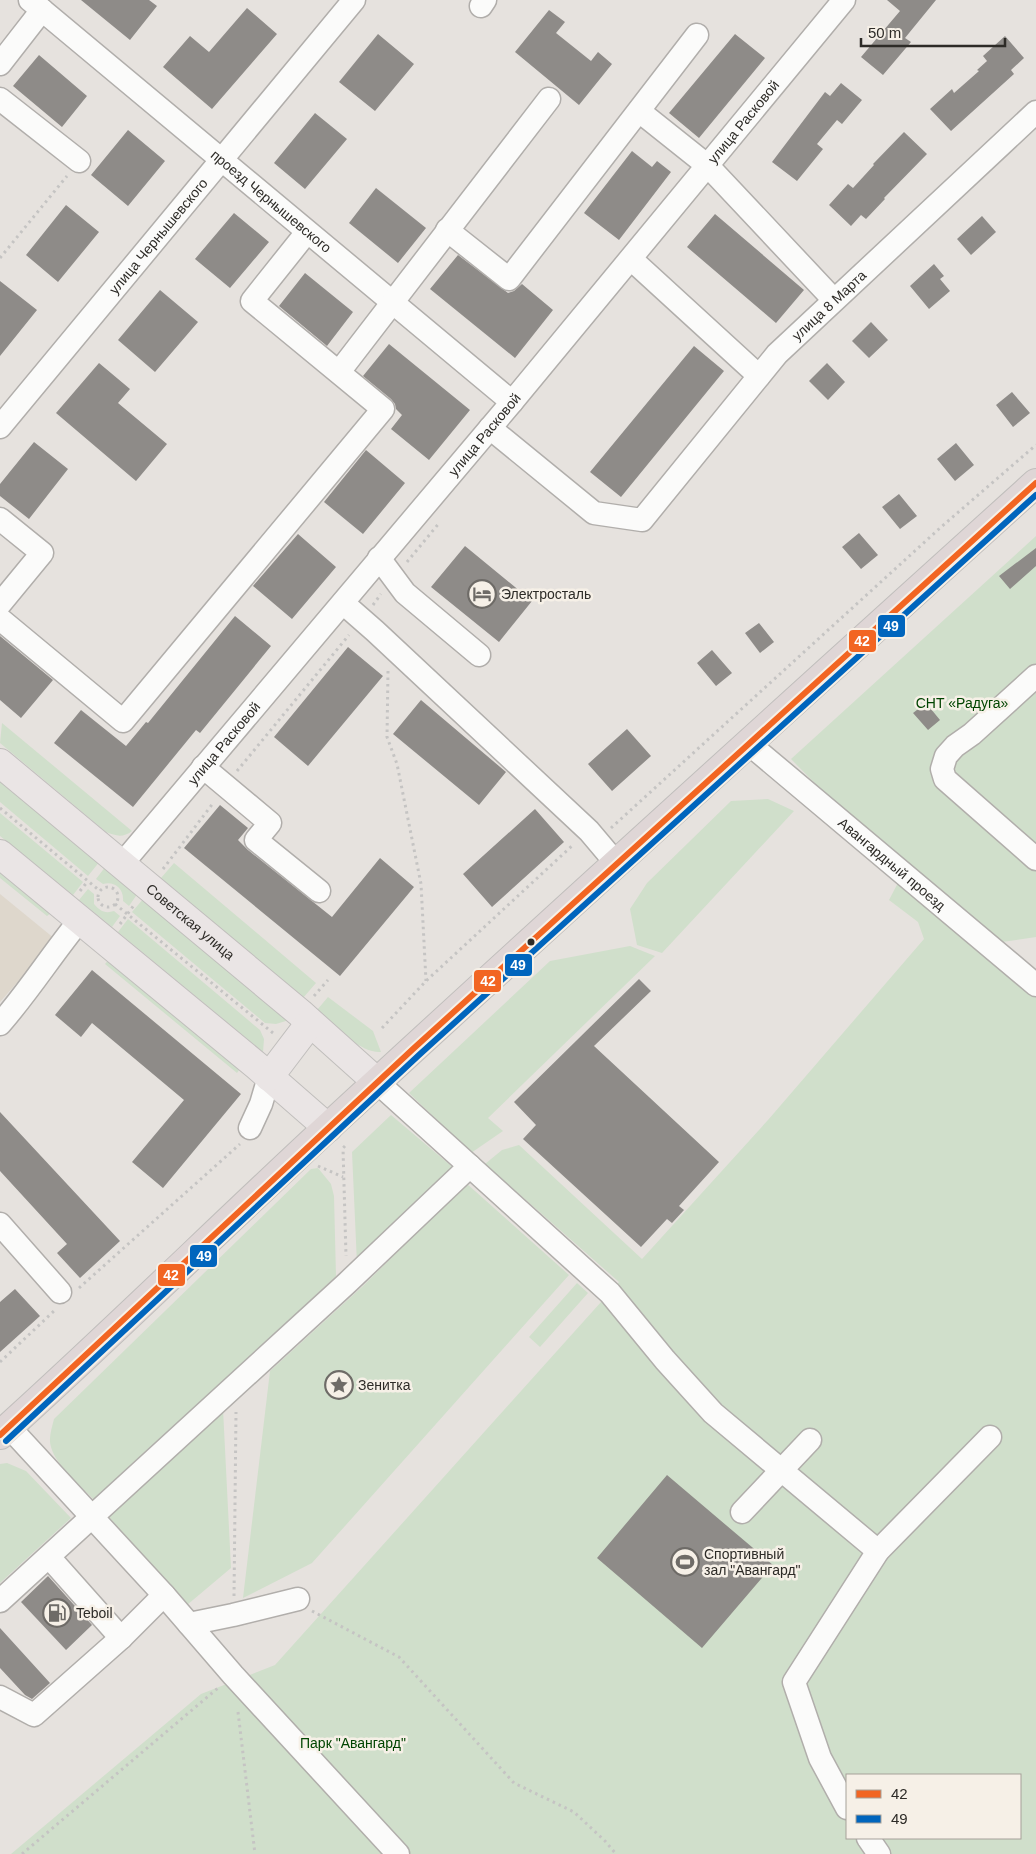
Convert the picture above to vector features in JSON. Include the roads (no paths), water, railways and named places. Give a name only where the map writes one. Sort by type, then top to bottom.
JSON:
[{"type":"highway","points":[[5,1431],[100,1343],[335,1138],[378,1082],[616,863],[1036,483]]},
{"type":"main road","name":"Советская улица","points":[[0,763],[310,1022],[378,1082]]},
{"type":"main road","points":[[0,854],[269,1077],[335,1138]]},
{"type":"main road","points":[[269,1077],[310,1022]]},
{"type":"street","name":"улица Чернышевского","points":[[0,427],[354,0]]},
{"type":"street","name":"улица Расковой","points":[[122,864],[512,402],[844,0]]},
{"type":"street","name":"проезд Чернышевского","points":[[36,5],[392,304],[512,402]]},
{"type":"street","points":[[0,64],[36,5]]},
{"type":"street","points":[[447,230],[508,279],[697,35]]},
{"type":"street","points":[[0,99],[79,161]]},
{"type":"street","points":[[339,372],[549,99]]},
{"type":"street","points":[[640,111],[708,166],[834,300]]},
{"type":"street","name":"улица 8 Марта","points":[[490,428],[594,513],[642,520],[777,354],[1036,112]]},
{"type":"street","points":[[0,619],[123,721],[383,409],[252,301],[307,232]]},
{"type":"street","points":[[631,259],[760,376]]},
{"type":"street","points":[[0,519],[42,553],[0,604]]},
{"type":"street","points":[[379,558],[405,593],[478,655]]},
{"type":"street","points":[[342,603],[593,836],[616,863]]},
{"type":"street","points":[[1036,676],[972,734],[955,746],[946,756],[942,769],[945,779],[1036,859]]},
{"type":"street","name":"Авангардный проезд","points":[[748,743],[1036,985]]},
{"type":"street","points":[[203,767],[270,824],[256,840],[319,891]]},
{"type":"street","points":[[0,1024],[24,996],[63,940],[80,920]]},
{"type":"street","points":[[247,1134],[261,1104],[269,1077]]},
{"type":"street","points":[[378,1082],[610,1293],[665,1360],[713,1413],[878,1552]]},
{"type":"street","points":[[0,1602],[347,1283],[470,1166]]},
{"type":"street","points":[[0,1224],[64,1297]]},
{"type":"street","points":[[5,1431],[91,1517],[164,1595],[189,1624],[228,1679],[398,1854]]},
{"type":"street","points":[[846,1806],[820,1758],[794,1682],[878,1552],[990,1437]]},
{"type":"street","points":[[742,1512],[810,1440]]},
{"type":"street","points":[[49,1557],[121,1638]]},
{"type":"street","points":[[0,1696],[34,1715],[121,1638],[164,1595]]},
{"type":"street","points":[[189,1624],[233,1615],[305,1605]]},
{"type":"street","points":[[869,1839],[879,1854]]},
{"type":"place","name":"Электросталь","points":[[482,594]]},
{"type":"place","name":"Зенитка","points":[[339,1385]]},
{"type":"place","name":"Спортивный зал \"Авангард\"","points":[[685,1562]]},
{"type":"place","name":"Teboil","points":[[57,1613]]},
{"type":"park label","name":"СНТ «Радуга»","points":[[962,703]]},
{"type":"park label","name":"Парк \"Авангард\"","points":[[353,1743]]}]
